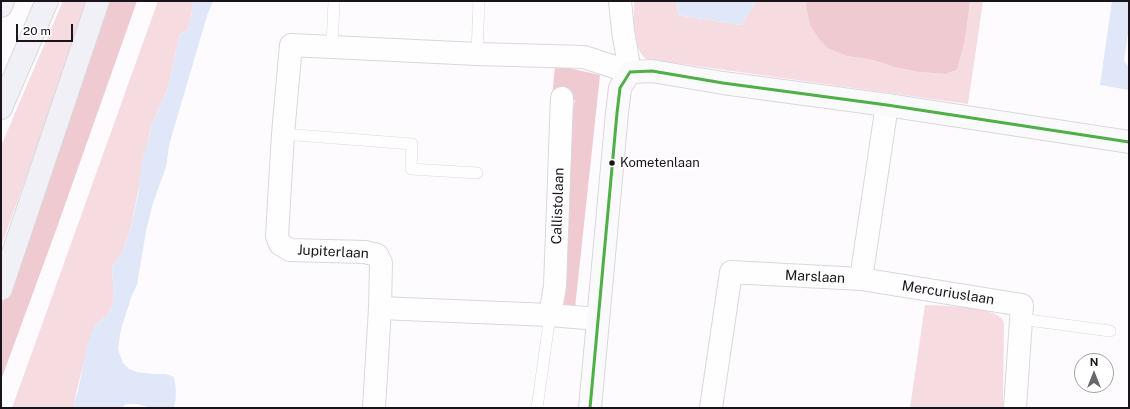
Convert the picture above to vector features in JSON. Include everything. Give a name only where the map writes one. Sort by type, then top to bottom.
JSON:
[{"type":"highway","points":[[1,6],[3,1]]},
{"type":"highway","points":[[1,108],[47,1]]},
{"type":"highway","points":[[1,289],[98,1]]},
{"type":"street","points":[[590,408],[620,88],[630,72],[620,1]]},
{"type":"street","name":"Jupiterlaan","points":[[374,408],[381,263],[377,255],[365,252],[290,250],[280,244],[277,236],[283,134],[291,45],[477,54],[584,57],[630,72]]},
{"type":"street","points":[[630,72],[652,71],[723,83],[887,105],[1129,142]]},
{"type":"street","name":"Callistolaan","points":[[550,315],[555,286],[562,98]]},
{"type":"street","name":"Marslaan","points":[[711,408],[731,272],[861,279],[887,105]]},
{"type":"street","name":"Mercuriuslaan","points":[[861,279],[1022,305],[1015,408]]},
{"type":"street","points":[[380,308],[598,318]]},
{"type":"lane","points":[[332,47],[334,1]]},
{"type":"lane","points":[[477,54],[479,1]]},
{"type":"lane","points":[[283,134],[412,144],[411,169],[477,173]]},
{"type":"lane","name":"Callistolaan","points":[[537,408],[550,315]]},
{"type":"lane","points":[[1021,319],[1110,331]]},
{"type":"shaded area","points":[[63,1],[89,1],[1,247],[1,146]]},
{"type":"shaded area","points":[[109,1],[137,1],[1,380],[1,305],[76,99]]},
{"type":"shaded area","points":[[158,1],[194,1],[188,30],[180,34],[168,88],[151,126],[131,227],[122,253],[112,267],[114,295],[112,306],[109,313],[95,325],[82,369],[74,402],[74,408],[12,408]]},
{"type":"shaded area","points":[[634,1],[677,1],[678,15],[741,25],[757,1],[807,1],[806,5],[847,56],[873,60],[894,67],[919,72],[945,74],[957,70],[965,41],[970,1],[983,1],[968,104],[646,59],[638,47],[634,32]]},
{"type":"shaded area","points":[[807,1],[970,1],[965,41],[957,70],[945,74],[919,72],[894,67],[873,60],[847,56],[828,48],[820,40],[810,25],[806,5]]},
{"type":"shaded area","points":[[555,65],[600,75],[575,308],[558,306],[571,118],[575,100],[552,99]]},
{"type":"shaded area","points":[[925,305],[978,309],[988,311],[1002,319],[1004,323],[1003,408],[910,408]]},
{"type":"water","points":[[194,1],[213,1],[207,16],[174,128],[169,146],[166,167],[153,203],[146,231],[137,285],[132,295],[121,329],[118,349],[123,363],[129,369],[137,372],[166,374],[174,377],[176,400],[174,407],[152,408],[137,404],[126,404],[121,408],[74,408],[74,402],[78,391],[87,345],[95,325],[109,313],[112,306],[114,295],[112,267],[122,253],[131,227],[138,195],[142,160],[151,126],[168,88],[180,34],[188,30]]},
{"type":"water","points":[[677,1],[757,1],[741,25],[678,15]]},
{"type":"water","points":[[1112,1],[1129,1],[1129,26],[1124,61],[1129,67],[1129,90],[1100,85]]},
{"type":"transit line","points":[[630,72],[652,71],[723,83],[887,105],[1129,142]]},
{"type":"transit line","points":[[590,408],[617,113],[620,88],[630,72]]},
{"type":"place","name":"Kometenlaan","points":[[612,163]]}]
